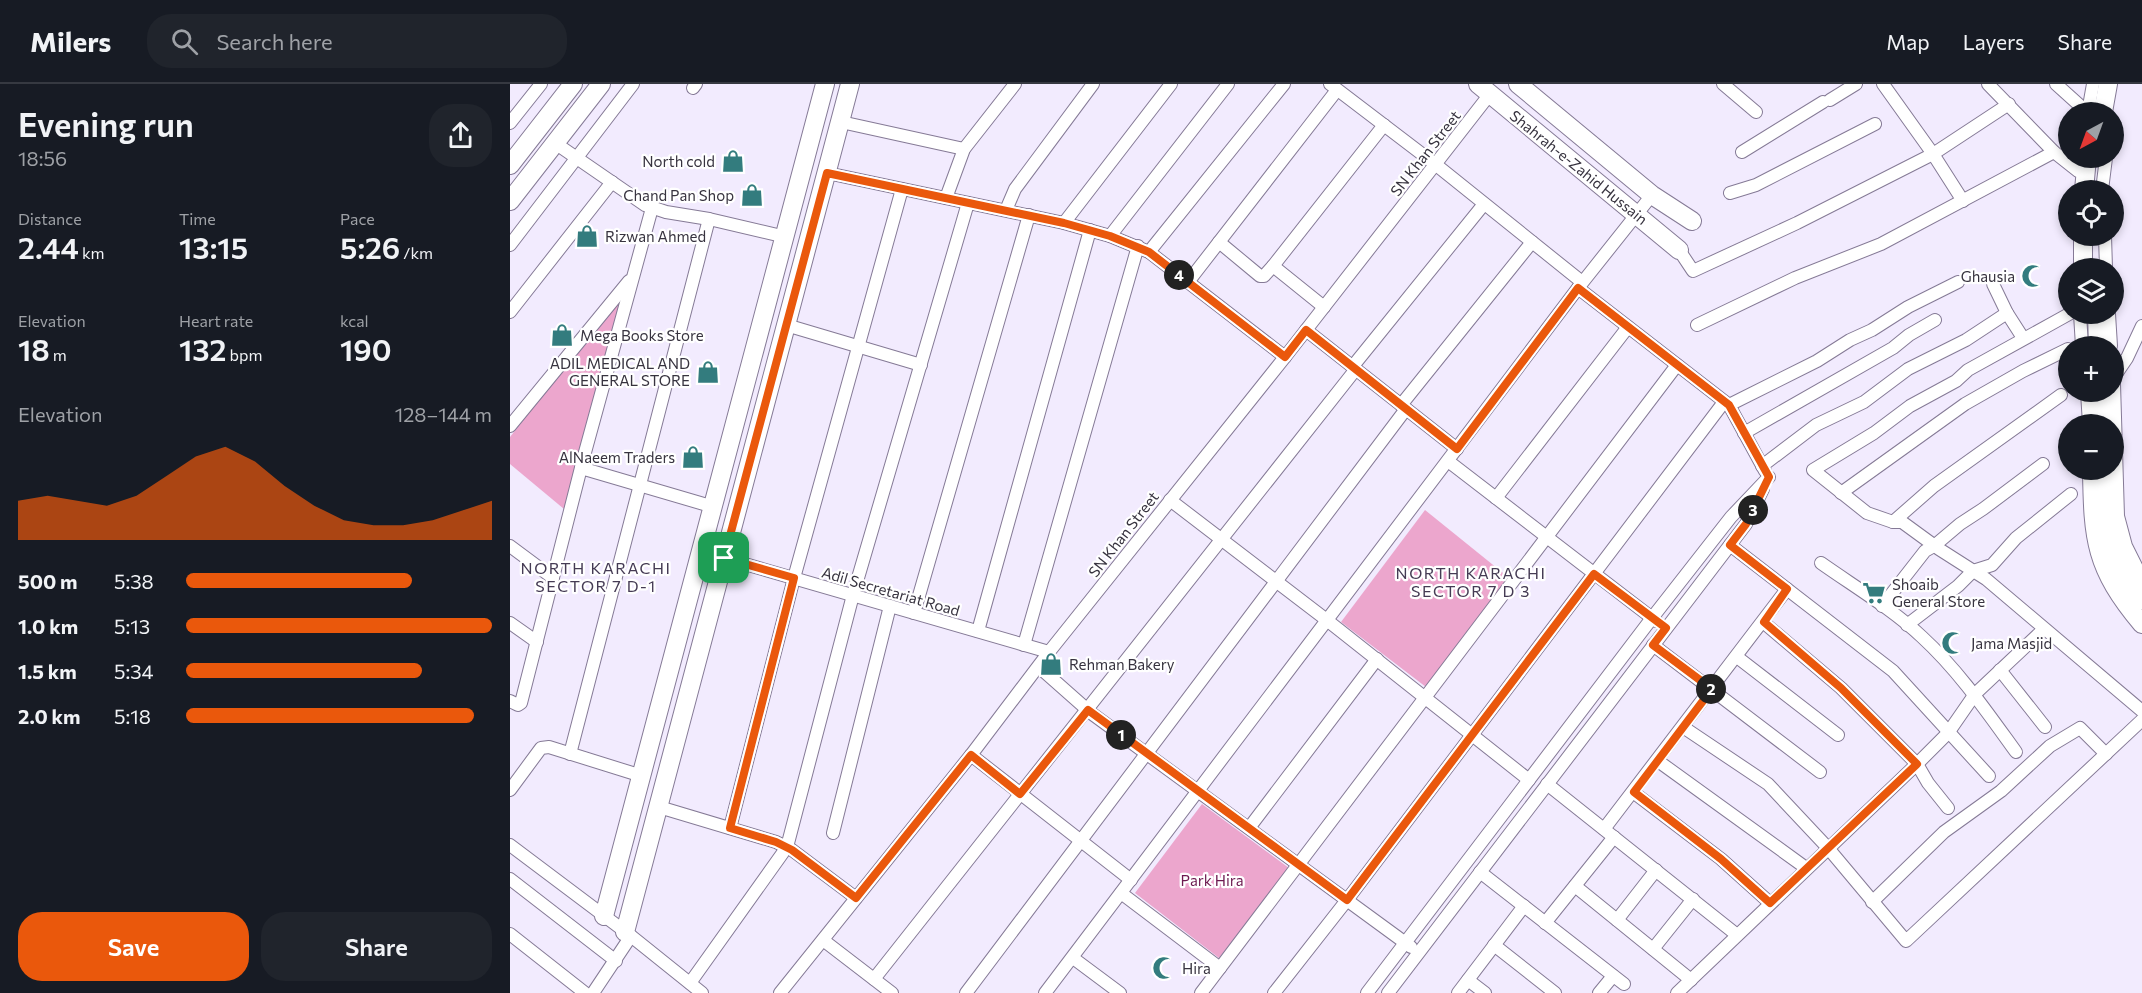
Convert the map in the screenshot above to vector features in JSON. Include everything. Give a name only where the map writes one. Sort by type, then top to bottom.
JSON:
[{"type":"street","points":[[510,123],[541,84]]},
{"type":"street","points":[[510,165],[573,84]]},
{"type":"street","points":[[510,201],[601,84]]},
{"type":"street","points":[[510,245],[633,84]]},
{"type":"street","points":[[604,916],[825,84]]},
{"type":"street","points":[[593,993],[616,961],[628,934],[724,558],[850,84]]},
{"type":"street","points":[[946,198],[964,149],[1015,84]]},
{"type":"street","points":[[1006,210],[1015,189],[1093,84]]},
{"type":"street","points":[[1064,223],[1171,84]]},
{"type":"street","points":[[1110,236],[1228,84]]},
{"type":"street","points":[[1149,252],[1284,84]]},
{"type":"street","name":"Shahrah-e-Zahid Hussain","points":[[1518,84],[1653,195],[1692,221]]},
{"type":"street","points":[[1723,84],[1756,112]]},
{"type":"street","points":[[1742,152],[1856,84]]},
{"type":"street","points":[[1882,84],[1934,154],[1963,201]]},
{"type":"street","points":[[1988,84],[2058,154]]},
{"type":"street","points":[[2056,84],[2077,102]]},
{"type":"street","points":[[2091,102],[2095,84]]},
{"type":"street","points":[[2105,102],[2108,84]]},
{"type":"street","points":[[2114,102],[2117,84]]},
{"type":"street","points":[[1188,282],[1333,87],[1435,164],[1532,242],[1628,327],[1727,404],[1766,472]]},
{"type":"street","name":"Shahrah-e-Zahid Hussain","points":[[1484,89],[1679,250]]},
{"type":"street","name":"SN Khan Street","points":[[782,992],[971,755],[1049,652],[1324,308],[1435,164],[1484,89]]},
{"type":"street","points":[[1679,250],[1693,271],[1797,223],[1934,154],[2009,104]]},
{"type":"street","points":[[841,122],[964,149]]},
{"type":"street","points":[[1730,193],[1756,185],[1875,124]]},
{"type":"street","points":[[1219,242],[1260,276],[1264,276],[1384,125]]},
{"type":"street","points":[[555,143],[652,208],[786,237]]},
{"type":"street","points":[[1697,325],[1795,278],[1881,244],[2054,152]]},
{"type":"street","points":[[827,173],[1064,223],[1138,246],[1149,252],[1285,357]]},
{"type":"street","points":[[510,312],[612,182]]},
{"type":"street","points":[[730,828],[794,578],[902,189]]},
{"type":"street","points":[[1046,993],[1580,285],[1653,195]]},
{"type":"street","points":[[690,983],[787,848],[853,595],[968,203]]},
{"type":"street","points":[[874,979],[1222,540],[1484,204]]},
{"type":"street","points":[[510,702],[518,705],[521,703],[581,468],[652,208]]},
{"type":"street","points":[[914,613],[1029,215]]},
{"type":"street","points":[[570,754],[709,219]]},
{"type":"street","points":[[978,631],[1090,230]]},
{"type":"street","points":[[966,993],[1404,407],[1532,242]]},
{"type":"street","points":[[1024,645],[1138,246]]},
{"type":"street","points":[[1273,266],[1324,308]]},
{"type":"street","points":[[510,426],[633,276]]},
{"type":"street","points":[[1274,993],[1727,404],[1816,360],[1872,330],[1908,307],[1958,282]]},
{"type":"street","points":[[1993,284],[2007,313],[2023,338]]},
{"type":"street","points":[[1367,993],[1766,472],[1816,425],[1864,402],[1908,369],[1946,351],[2007,313]]},
{"type":"street","points":[[2058,320],[1968,370],[1956,381],[1910,406],[1874,433],[1813,470],[1867,513],[1893,522],[1902,522],[1934,546],[1986,579],[2142,711]]},
{"type":"street","points":[[1744,433],[1893,348],[1909,335],[1935,321]]},
{"type":"street","points":[[786,325],[921,365]]},
{"type":"street","points":[[2124,362],[2142,326]]},
{"type":"street","points":[[1496,498],[1628,327]]},
{"type":"street","points":[[1306,330],[1457,449]]},
{"type":"street","points":[[1841,493],[1965,404],[2058,354]]},
{"type":"street","points":[[1201,993],[1545,536],[1677,365]]},
{"type":"street","points":[[1893,522],[1934,486],[2058,397]]},
{"type":"street","points":[[2115,402],[2118,516],[2126,546],[2142,579]]},
{"type":"street","points":[[1448,461],[1666,628]]},
{"type":"street","points":[[1882,606],[1925,551],[2043,464]]},
{"type":"street","points":[[581,468],[714,507]]},
{"type":"street","points":[[1388,993],[1746,524],[1766,472]]},
{"type":"street","points":[[2093,480],[2094,523],[2103,565],[2115,590],[2142,624]]},
{"type":"street","points":[[2095,480],[2108,557],[2142,616]]},
{"type":"street","points":[[2108,480],[2109,519],[2116,556],[2127,580],[2142,600]]},
{"type":"street","points":[[1907,625],[1958,586],[1973,571],[1992,565],[2016,538],[2071,494]]},
{"type":"street","points":[[1170,500],[1377,659],[1529,780]]},
{"type":"street","points":[[1730,545],[1893,671],[1989,776]]},
{"type":"street","points":[[510,546],[553,578]]},
{"type":"street","name":"Adil Secretariat Road","points":[[724,558],[1049,652]]},
{"type":"street","points":[[1821,563],[1922,637],[1975,694],[2016,752]]},
{"type":"street","points":[[1545,923],[1575,886],[1634,792],[1787,589]]},
{"type":"street","points":[[833,833],[890,606]]},
{"type":"street","points":[[510,622],[537,642]]},
{"type":"street","points":[[1764,622],[1841,688],[1917,764],[1928,783],[1948,808]]},
{"type":"street","points":[[1677,993],[1917,764],[1948,732],[1975,694],[2044,629]]},
{"type":"street","points":[[1653,645],[1820,772]]},
{"type":"street","points":[[1737,657],[1838,735]]},
{"type":"street","points":[[1249,828],[1377,659]]},
{"type":"street","points":[[1038,667],[1088,710],[1419,953]]},
{"type":"street","points":[[2001,670],[2045,727]]},
{"type":"street","points":[[1683,727],[1768,784],[1828,848],[1906,941],[2142,720]]},
{"type":"street","points":[[1872,902],[1944,832],[2001,791],[2050,746],[2080,728],[2106,754]]},
{"type":"street","points":[[512,784],[541,748],[549,747],[642,776]]},
{"type":"street","points":[[971,755],[1131,880]]},
{"type":"street","points":[[1658,761],[1806,868]]},
{"type":"street","points":[[1547,784],[1737,935]]},
{"type":"street","points":[[1634,792],[1721,859],[1770,903]]},
{"type":"street","points":[[659,807],[787,848],[856,898]]},
{"type":"street","points":[[510,845],[702,993]]},
{"type":"street","points":[[1617,921],[1656,870]]},
{"type":"street","points":[[1480,872],[1623,984]]},
{"type":"street","points":[[510,879],[616,961]]},
{"type":"street","points":[[1575,886],[1691,980]]},
{"type":"street","points":[[1121,893],[1220,968]]},
{"type":"street","points":[[1653,949],[1693,899]]},
{"type":"street","points":[[1458,993],[1524,906]]},
{"type":"street","points":[[510,934],[585,993]]},
{"type":"street","points":[[823,940],[892,993]]},
{"type":"street","points":[[1494,945],[1555,993]]},
{"type":"street","points":[[1073,958],[1120,993]]},
{"type":"street","points":[[1599,993],[1613,975]]},
{"type":"street","points":[[1468,980],[1485,993]]},
{"type":"green space","points":[[622,294],[564,509],[510,464],[510,437]]},
{"type":"green space","points":[[1425,510],[1508,577],[1426,687],[1341,622]]},
{"type":"green space","name":"Park Hira","points":[[1202,804],[1289,868],[1219,958],[1135,893]]},
{"type":"place","name":"North cold","points":[[733,161]]},
{"type":"place","name":"Chand Pan Shop","points":[[752,195]]},
{"type":"place","name":"Rizwan Ahmed","points":[[587,236]]},
{"type":"place","name":"Ghausia","points":[[2033,276]]},
{"type":"place","name":"Mega Books Store","points":[[562,335]]},
{"type":"place","name":"ADIL MEDICAL AND GENERAL STORE","points":[[708,372]]},
{"type":"place","name":"AlNaeem Traders","points":[[693,457]]},
{"type":"place","name":"Shoaib General Store","points":[[1874,593]]},
{"type":"place","name":"Jama Masjid","points":[[1953,643]]},
{"type":"place","name":"Rehman Bakery","points":[[1051,664]]},
{"type":"place","name":"Hira","points":[[1164,968]]},
{"type":"district","name":"NORTH KARACHI SECTOR 7 D-1","points":[[596,576]]},
{"type":"district","name":"NORTH KARACHI SECTOR 7 D 3","points":[[1471,581]]},
{"type":"route","points":[[827,173],[1064,223],[1138,246],[1149,252],[1285,357],[1306,330],[1457,449],[1578,288],[1729,405],[1769,477],[1746,524],[1730,545],[1787,589],[1764,622],[1841,688],[1917,764],[1770,903],[1721,859],[1634,792],[1712,689],[1653,645],[1666,628],[1594,574],[1347,900],[1088,710],[1020,794],[971,755],[856,898],[792,850],[776,842],[730,828],[794,578],[724,558],[827,173]]}]
